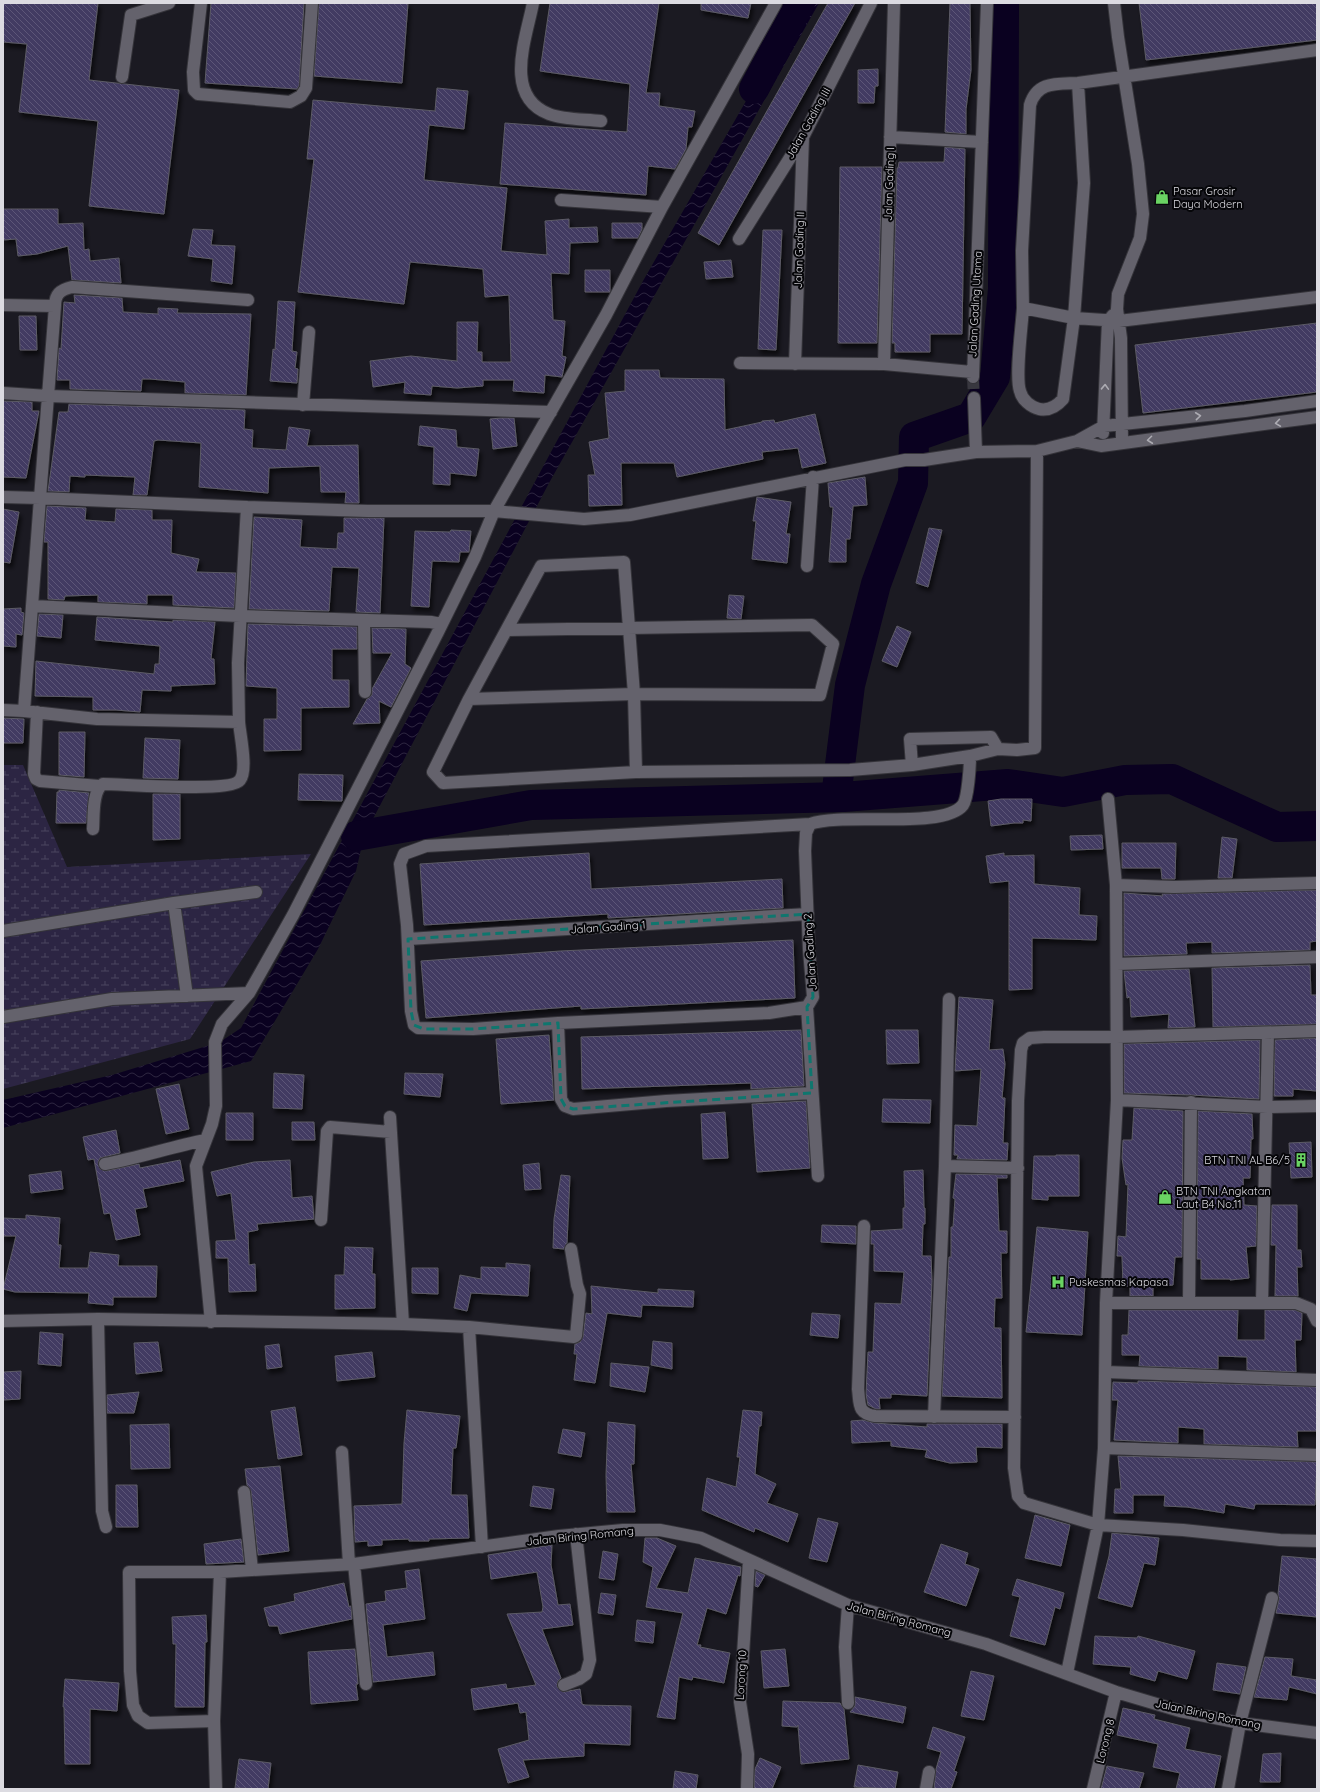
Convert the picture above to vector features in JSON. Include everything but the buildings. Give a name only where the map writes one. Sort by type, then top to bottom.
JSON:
[{"type":"street","points":[[122,77],[131,15],[169,3]]},
{"type":"street","points":[[201,3],[192,72],[194,90],[198,94],[290,102],[301,96],[306,88],[312,3]]},
{"type":"street","points":[[533,3],[520,69],[520,77],[525,93],[533,106],[551,114],[601,121]]},
{"type":"street","points":[[211,1322],[196,1166],[212,1124],[216,1106],[215,1042],[222,1024],[249,993],[293,915],[334,838],[441,624],[494,512],[606,315],[662,207],[776,3]]},
{"type":"street","name":"Jalan Gading III","points":[[739,239],[803,137],[870,3]]},
{"type":"street","name":"Jalan Gading I","points":[[884,364],[894,3]]},
{"type":"street","name":"Jalan Gading Utama","points":[[740,363],[884,364],[972,375],[987,3]]},
{"type":"street","points":[[1101,446],[1118,294],[1140,238],[1143,214],[1138,164],[1114,3]]},
{"type":"street","points":[[1078,83],[1084,183],[1074,318],[1063,399],[1057,406],[1044,410],[1035,408],[1027,403],[1020,391],[1019,377],[1023,308],[1022,251],[1030,105],[1033,96],[1040,88],[1052,84],[1078,83],[1124,75],[1317,50]]},
{"type":"street","name":"Jalan Gading II","points":[[795,364],[803,137]]},
{"type":"street","points":[[890,138],[982,142]]},
{"type":"street","points":[[561,200],[662,207]]},
{"type":"street","points":[[24,711],[54,306],[57,294],[72,287],[248,300]]},
{"type":"street","points":[[1023,308],[1074,318],[1114,321],[1317,297]]},
{"type":"street","points":[[3,305],[54,306]]},
{"type":"street","points":[[1114,321],[1123,424],[1122,443]]},
{"type":"street","points":[[303,405],[309,332]]},
{"type":"street","points":[[3,393],[303,405],[551,412]]},
{"type":"street","points":[[974,398],[976,452]]},
{"type":"street","points":[[3,497],[368,511],[494,512],[584,519],[630,515],[813,477],[905,460],[924,460],[976,452],[1037,451],[1077,441],[1104,426],[1245,411],[1317,401]]},
{"type":"street","points":[[1077,441],[1101,446],[1317,417]]},
{"type":"street","points":[[636,772],[634,694],[624,562],[541,566],[468,700],[433,772],[443,783],[636,772],[822,772],[912,765],[970,756],[998,749],[1017,750],[1035,748],[1037,451]]},
{"type":"street","points":[[807,566],[813,477]]},
{"type":"street","points":[[37,712],[34,774],[36,779],[40,781],[99,786],[103,784],[215,788],[234,785],[240,780],[244,770],[239,722],[238,663],[247,507]]},
{"type":"street","points":[[32,606],[240,616],[431,622],[441,624]]},
{"type":"street","points":[[364,620],[365,692]]},
{"type":"street","points":[[468,700],[634,694],[820,695],[833,644],[812,625],[507,630]]},
{"type":"street","points":[[3,710],[37,712],[97,719],[239,722]]},
{"type":"street","points":[[912,765],[910,739],[991,737],[998,749]]},
{"type":"street","points":[[807,1007],[770,1013],[558,1023],[473,1029],[418,1028],[414,1025],[411,1011],[408,939],[400,864],[404,854],[413,849],[426,846],[810,824],[820,820],[834,819],[876,820],[941,816],[955,812],[964,804],[970,771],[970,756]]},
{"type":"street","points":[[93,829],[96,792],[99,786]]},
{"type":"street","points":[[1067,1673],[1098,1525],[1104,1448],[1106,1302],[1117,1100],[1116,885],[1108,800]]},
{"type":"street","name":"Jalan Gading 2","points":[[810,824],[806,833],[805,851],[813,997],[807,1007],[818,1176]]},
{"type":"street","points":[[1116,885],[1174,887],[1317,883]]},
{"type":"street","points":[[3,931],[174,903],[256,892]]},
{"type":"street","points":[[174,903],[187,996]]},
{"type":"street","name":"Jalan Gading 1","points":[[408,939],[808,914]]},
{"type":"street","points":[[1117,964],[1317,957]]},
{"type":"street","points":[[3,1017],[112,999],[249,993]]},
{"type":"street","points":[[934,1417],[945,1166],[948,999]]},
{"type":"street","points":[[558,1023],[561,1099],[564,1106],[573,1109],[812,1093]]},
{"type":"street","points":[[1317,1031],[1117,1037],[1044,1037],[1030,1038],[1023,1043],[1021,1050],[1018,1101],[1014,1473],[1020,1499],[1028,1505],[1098,1525],[1183,1530],[1280,1540],[1317,1541]]},
{"type":"street","points":[[1262,1302],[1268,1033]]},
{"type":"street","points":[[1117,1100],[1191,1102],[1267,1107],[1317,1106]]},
{"type":"street","points":[[1189,1302],[1191,1102]]},
{"type":"street","points":[[390,1117],[403,1324]]},
{"type":"street","points":[[321,1220],[327,1131],[330,1127],[391,1132]]},
{"type":"street","points":[[104,1164],[130,1160],[177,1146],[205,1140]]},
{"type":"street","points":[[945,1166],[1018,1168]]},
{"type":"street","points":[[864,1226],[858,1381],[860,1406],[865,1414],[875,1416],[1015,1418]]},
{"type":"street","points":[[3,1321],[98,1319],[403,1324],[469,1327],[574,1337],[576,1336],[580,1294],[571,1249]]},
{"type":"street","points":[[1106,1302],[1296,1303],[1311,1309],[1317,1321]]},
{"type":"street","points":[[98,1319],[102,1510],[106,1527]]},
{"type":"street","points":[[469,1327],[482,1547]]},
{"type":"street","points":[[1106,1372],[1317,1380]]},
{"type":"street","points":[[1104,1448],[1317,1454]]},
{"type":"street","points":[[342,1452],[351,1564],[366,1684]]},
{"type":"street","points":[[244,1492],[252,1570]]},
{"type":"street","name":"Jalan Biring Romang","points":[[214,1721],[148,1723],[141,1719],[133,1709],[130,1671],[129,1572],[220,1572],[351,1564],[576,1534],[641,1530],[687,1534],[701,1538],[848,1605],[953,1634],[1067,1673],[1116,1692],[1180,1711],[1240,1723],[1317,1733]]},
{"type":"street","points":[[564,1685],[579,1679],[586,1674],[590,1660],[576,1534]]},
{"type":"street","name":"Lorong 10","points":[[747,1789],[748,1759],[740,1702],[749,1560]]},
{"type":"street","points":[[216,1789],[214,1721],[220,1572]]},
{"type":"street","points":[[1228,1789],[1240,1723],[1272,1598]]},
{"type":"street","points":[[848,1605],[845,1647],[848,1703]]},
{"type":"street","name":"Lorong 8","points":[[1093,1789],[1116,1692]]},
{"type":"street","points":[[926,1789],[929,1772]]},
{"type":"highlighted area","points":[[808,914],[813,997],[807,1007],[812,1093],[573,1109],[565,1106],[561,1099],[558,1023],[473,1029],[424,1029],[414,1025],[411,1011],[408,939]]},
{"type":"green space","points":[[3,765],[23,765],[67,867],[311,854],[190,1039],[3,1089]]},
{"type":"water","points":[[802,3],[819,3],[549,483],[364,836],[356,871],[318,949],[251,1061],[3,1128],[3,1100],[112,1075],[220,1042],[241,1028],[643,281]]},
{"type":"waterway","points":[[754,89],[800,3]]},
{"type":"waterway","points":[[836,797],[850,685],[876,584],[913,483],[914,437],[971,417],[995,377],[1003,289],[1004,3]]},
{"type":"waterway","points":[[356,836],[531,805],[843,797],[1008,784],[1063,792],[1125,780],[1172,779],[1277,827],[1317,826]]},
{"type":"tunnel","points":[[973,377],[974,398]]},
{"type":"place","name":"Pasar Grosir Daya Modern","points":[[1162,197]]},
{"type":"place","name":"BTN TNI AL B6/5","points":[[1301,1160]]},
{"type":"place","name":"BTN TNI Angkatan Laut B4 No.11","points":[[1165,1197]]},
{"type":"place","name":"Puskesmas Kapasa","points":[[1058,1282]]}]
